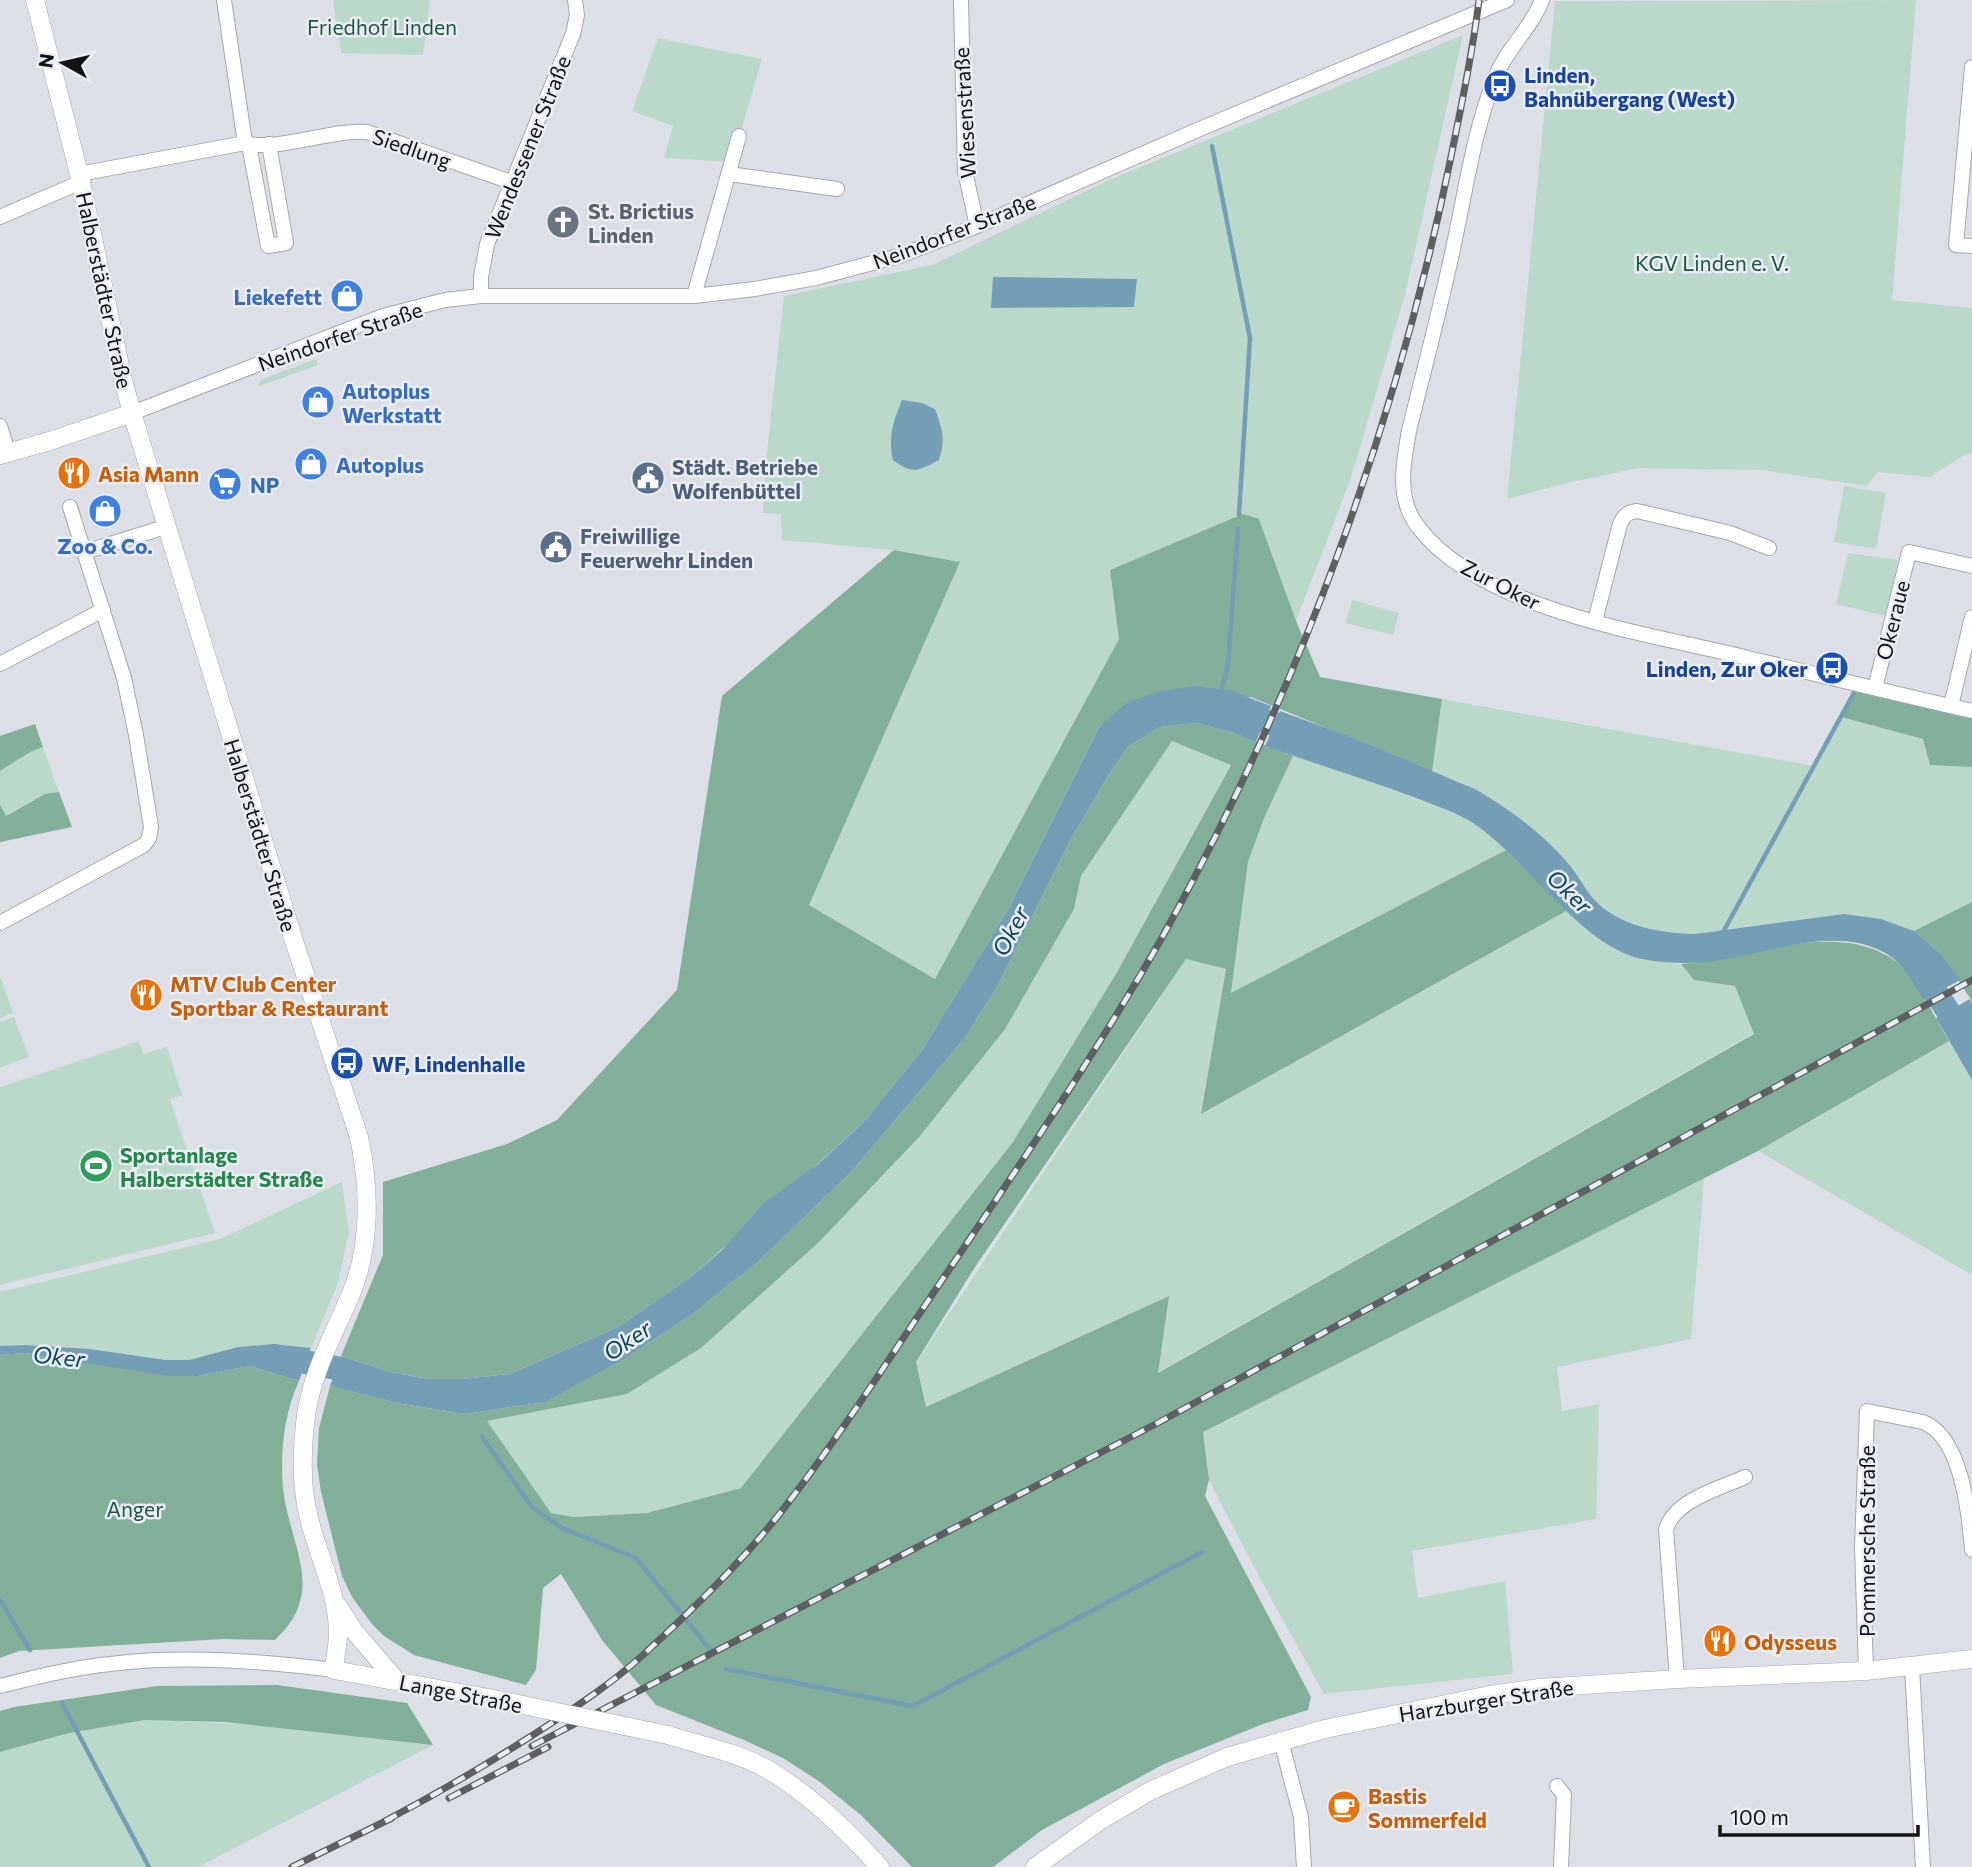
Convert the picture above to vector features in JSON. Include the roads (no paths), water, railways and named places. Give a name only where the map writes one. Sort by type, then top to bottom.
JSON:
[{"type":"main road","name":"Halberstädter Straße","points":[[34,0],[80,178],[132,413],[294,941],[359,1137],[366,1170],[368,1193],[360,1261],[352,1291],[312,1388],[305,1422],[302,1471],[307,1509],[334,1601],[338,1633],[334,1670]]},
{"type":"main road","points":[[4,453],[53,440],[132,413]]},
{"type":"main road","points":[[334,1601],[354,1631],[396,1680]]},
{"type":"main road","name":"Harzburger Straße","points":[[1035,1867],[1101,1820],[1150,1791],[1227,1757],[1325,1729],[1516,1691],[1677,1679],[1866,1671],[1972,1660]]},
{"type":"main road","name":"Lange Straße","points":[[334,1670],[668,1735],[764,1768],[832,1817],[880,1867]]},
{"type":"street","points":[[224,0],[268,246],[286,243],[269,144]]},
{"type":"street","name":"Wendessener Straße","points":[[481,296],[485,251],[573,34],[577,15],[575,0]]},
{"type":"street","name":"Wiesenstraße","points":[[961,0],[965,171],[977,226]]},
{"type":"street","name":"Neindorfer Straße","points":[[132,413],[383,316],[446,300],[481,296],[694,296],[816,278],[899,256],[977,226],[1507,0]]},
{"type":"street","name":"Zur Oker","points":[[1542,0],[1539,9],[1504,59],[1487,103],[1471,163],[1444,293],[1409,431],[1403,494],[1418,528],[1450,559],[1508,592],[1553,610],[1972,711]]},
{"type":"street","points":[[1972,67],[1956,245],[1972,246]]},
{"type":"street","name":"Siedlung","points":[[0,217],[80,178],[248,144],[269,144],[352,131],[368,132],[511,182]]},
{"type":"street","points":[[694,296],[739,136]]},
{"type":"street","points":[[729,174],[837,189]]},
{"type":"street","points":[[0,426],[4,453]]},
{"type":"street","points":[[0,923],[144,845],[149,838],[151,827],[124,678],[70,507]]},
{"type":"street","points":[[1595,621],[1620,524],[1630,512],[1637,511],[1730,533],[1769,548]]},
{"type":"street","points":[[85,552],[165,527]]},
{"type":"street","name":"Okeraue","points":[[1875,688],[1909,552],[1972,566]]},
{"type":"street","points":[[0,664],[103,610]]},
{"type":"street","points":[[1951,706],[1972,618]]},
{"type":"street","name":"Pommersche Straße","points":[[1866,1671],[1862,1547],[1867,1411],[1931,1425],[1944,1440],[1968,1480]]},
{"type":"street","points":[[1677,1679],[1666,1529],[1670,1519],[1681,1508],[1745,1477]]},
{"type":"street","points":[[1968,1480],[1972,1550]]},
{"type":"street","name":"Lange Straße","points":[[0,1686],[51,1673],[112,1664],[216,1660],[272,1662],[334,1670]]},
{"type":"street","points":[[1912,1667],[1923,1867]]},
{"type":"street","points":[[1281,1741],[1301,1817],[1304,1867]]},
{"type":"street","points":[[1557,1786],[1564,1795],[1561,1867]]},
{"type":"water","points":[[993,277],[1137,279],[1134,307],[991,308]]},
{"type":"water","points":[[902,400],[922,403],[935,409],[941,428],[943,440],[939,460],[916,470],[906,468],[893,460],[892,430]]},
{"type":"water","points":[[1194,686],[1229,690],[1271,706],[1256,742],[1195,723],[1160,727],[1129,746],[1071,839],[999,983],[965,1038],[852,1171],[759,1261],[691,1315],[623,1360],[545,1402],[466,1414],[402,1404],[330,1386],[341,1356],[390,1372],[428,1379],[510,1374],[618,1327],[692,1276],[722,1250],[764,1203],[818,1164],[862,1124],[922,1050],[1009,908],[1100,726],[1128,702],[1158,692]]},
{"type":"water","points":[[1280,711],[1348,736],[1487,796],[1547,841],[1571,866],[1592,897],[1602,907],[1626,921],[1653,930],[1695,934],[1844,914],[1881,919],[1914,931],[1940,953],[1960,980],[1924,1000],[1907,973],[1890,956],[1863,944],[1841,941],[1795,945],[1698,963],[1642,959],[1619,950],[1574,918],[1512,855],[1470,821],[1397,791],[1265,746]]},
{"type":"water","points":[[1970,999],[1972,1003],[1972,1080],[1936,1018]]},
{"type":"water","points":[[273,1344],[311,1348],[299,1381],[249,1366],[198,1376],[167,1376],[25,1353],[0,1355],[0,1346],[26,1345],[90,1349],[166,1360],[189,1360],[238,1347]]},
{"type":"waterway","points":[[1212,146],[1250,338],[1239,515]]},
{"type":"waterway","points":[[1220,695],[1228,665],[1238,529]]},
{"type":"waterway","points":[[1722,934],[1856,689]]},
{"type":"waterway","name":"Oker","points":[[1234,711],[1305,734]]},
{"type":"waterway","name":"Oker","points":[[1918,966],[1972,1047]]},
{"type":"waterway","name":"Oker","points":[[274,1356],[336,1368],[367,1382]]},
{"type":"waterway","points":[[482,1437],[532,1507],[562,1528],[636,1558],[709,1648]]},
{"type":"waterway","points":[[726,1669],[913,1706],[1202,1552]]},
{"type":"waterway","points":[[0,1600],[30,1650]]},
{"type":"waterway","points":[[62,1703],[149,1867]]},
{"type":"railway","points":[[385,1821],[493,1760],[601,1689],[662,1637],[749,1550],[781,1512],[871,1386],[1064,1098],[1140,976],[1213,842],[1258,747],[1338,554],[1403,355],[1429,254],[1452,152],[1479,0]]},
{"type":"railway","points":[[532,1746],[1154,1425],[1972,980]]},
{"type":"railway","points":[[449,1798],[548,1747]]},
{"type":"railway","points":[[292,1867],[392,1818]]},
{"type":"place","name":"Linden, Bahnübergang (West)","points":[[1500,86]]},
{"type":"place","name":"St. Brictius Linden","points":[[563,222]]},
{"type":"place","name":"Liekefett","points":[[347,296]]},
{"type":"place","name":"Autoplus Werkstatt","points":[[318,402]]},
{"type":"place","name":"Autoplus","points":[[311,464]]},
{"type":"place","name":"Asia Mann","points":[[74,473]]},
{"type":"place","name":"Städt. Betriebe Wolfenbüttel","points":[[648,478]]},
{"type":"place","name":"NP","points":[[225,484]]},
{"type":"place","name":"Zoo & Co.","points":[[105,511]]},
{"type":"place","name":"Freiwillige Feuerwehr Linden","points":[[556,547]]},
{"type":"place","name":"Linden, Zur Oker","points":[[1832,668]]},
{"type":"place","name":"MTV Club Center Sportbar & Restaurant","points":[[146,995]]},
{"type":"place","name":"WF, Lindenhalle","points":[[347,1063]]},
{"type":"place","name":"Sportanlage Halberstädter Straße","points":[[96,1166]]},
{"type":"place","name":"Odysseus","points":[[1720,1641]]},
{"type":"place","name":"Bastis Sommerfeld","points":[[1344,1807]]},
{"type":"park label","name":"Friedhof Linden","points":[[382,26]]},
{"type":"park label","name":"KGV Linden e. V.","points":[[1712,262]]},
{"type":"park label","name":"Anger","points":[[135,1508]]}]
